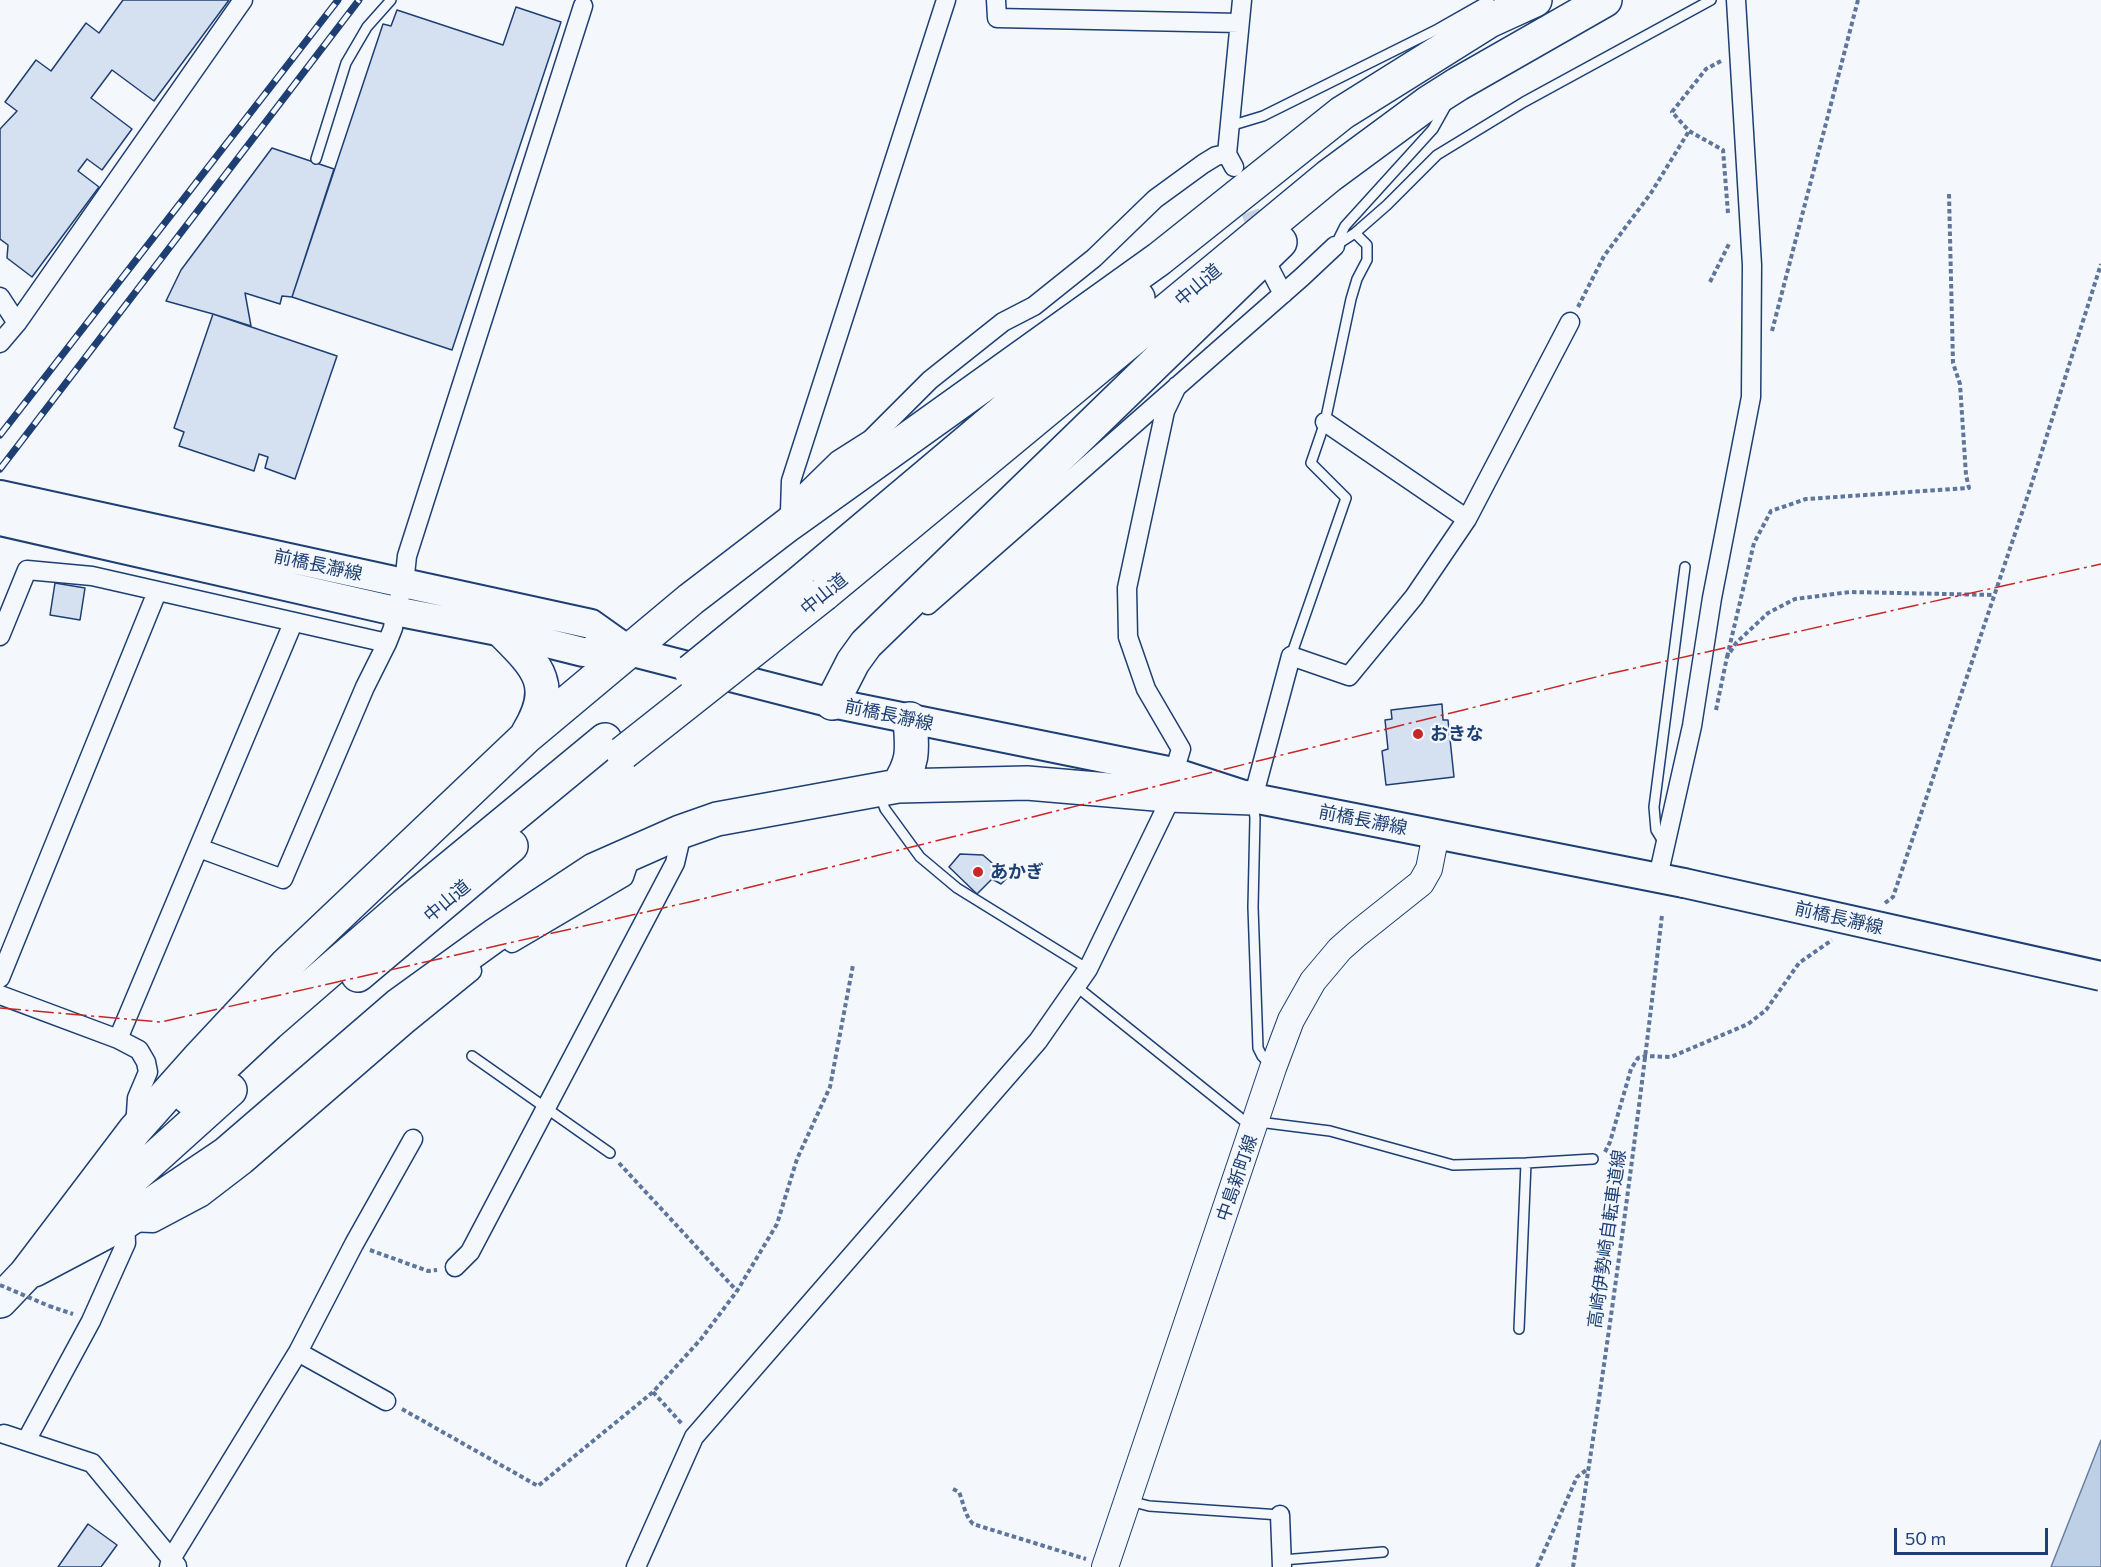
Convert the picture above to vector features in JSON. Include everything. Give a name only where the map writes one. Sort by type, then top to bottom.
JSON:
[{"type":"highway","points":[[12,1280],[135,1130],[286,965],[526,737],[790,515],[1159,259],[1342,113],[1489,21],[1535,0]]},
{"type":"highway","name":"中山道","points":[[811,590],[1171,270],[1277,185],[1425,79],[1549,0]]},
{"type":"highway","name":"中山道","points":[[0,1301],[12,1280],[71,1228],[178,1108],[268,1024],[405,905],[614,746],[1329,176],[1428,103],[1605,0]]},
{"type":"highway","points":[[832,702],[853,662],[866,644],[1315,209],[1428,103]]},
{"type":"highway","points":[[503,632],[531,660],[540,677],[543,689],[538,718],[526,737]]},
{"type":"highway","points":[[888,787],[907,771],[912,755],[910,719]]},
{"type":"highway","points":[[12,1280],[125,1222],[226,1154],[400,1004],[494,936],[594,870],[680,832],[717,819],[888,787],[1027,783],[1170,783],[1253,798]]},
{"type":"main road","name":"前橋長瀞線","points":[[10,497],[591,624],[629,651]]},
{"type":"main road","name":"前橋長瀞線","points":[[0,521],[395,611],[503,632],[583,652],[629,651],[1170,783]]},
{"type":"main road","name":"前橋長瀞線","points":[[1253,798],[1671,880],[2101,976]]},
{"type":"main road","name":"中島新町線","points":[[1105,1566],[1273,1068],[1292,1020],[1313,981],[1340,949],[1421,884],[1429,869],[1436,834]]},
{"type":"street","points":[[0,342],[17,323],[243,0]]},
{"type":"street","points":[[790,515],[791,482],[946,0]]},
{"type":"street","points":[[996,0],[997,18],[1239,22]]},
{"type":"street","points":[[790,515],[838,460],[871,439],[930,381],[1003,322],[1034,306],[1094,258],[1155,199],[1216,156],[1231,161],[1230,126],[1242,0]]},
{"type":"street","points":[[1671,880],[1665,845],[1692,726],[1712,598],[1751,398],[1752,266],[1736,0]]},
{"type":"street","points":[[199,848],[283,879],[365,687],[393,628],[395,611],[404,584],[407,556],[583,3]]},
{"type":"street","points":[[898,632],[1335,246]]},
{"type":"street","points":[[1272,271],[1283,294]]},
{"type":"street","points":[[0,297],[17,323]]},
{"type":"street","points":[[1253,798],[1291,656],[1349,676],[1414,597],[1467,519],[1570,322]]},
{"type":"street","points":[[636,1567],[694,1437],[1038,1041],[1077,987],[1088,969],[1167,806],[1170,783],[1181,749],[1146,689],[1128,637],[1127,588],[1165,411],[1177,386]]},
{"type":"street","points":[[1325,422],[1467,519]]},
{"type":"street","points":[[0,636],[27,570],[92,576],[387,643]]},
{"type":"street","points":[[0,978],[157,592]]},
{"type":"street","points":[[118,1039],[293,623]]},
{"type":"street","points":[[455,1268],[470,1252],[675,863],[680,832]]},
{"type":"street","points":[[0,995],[118,1039],[139,1050],[146,1062],[148,1072],[137,1098],[135,1130]]},
{"type":"street","points":[[1,1436],[26,1441],[92,1463],[173,1564],[298,1352],[354,1244],[413,1139]]},
{"type":"street","points":[[26,1441],[91,1321],[126,1243],[125,1222]]},
{"type":"street","points":[[298,1352],[386,1401]]},
{"type":"street","points":[[1280,1515],[1282,1563]]},
{"type":"lane","points":[[316,159],[346,63],[368,27],[391,0]]},
{"type":"lane","points":[[1230,126],[1263,116],[1438,29],[1489,0]]},
{"type":"lane","points":[[1335,246],[1355,233],[1387,205],[1437,155],[1524,102],[1711,0]]},
{"type":"lane","points":[[1335,246],[1345,226],[1433,129],[1458,84]]},
{"type":"lane","points":[[1291,656],[1346,498],[1311,463],[1325,422],[1351,299],[1368,254],[1366,245],[1355,233]]},
{"type":"lane","points":[[1665,845],[1656,830],[1654,807],[1685,567]]},
{"type":"lane","points":[[888,787],[885,808],[920,857],[957,888],[1088,969]]},
{"type":"lane","points":[[1253,798],[1258,1048],[1273,1068]]},
{"type":"lane","points":[[1077,987],[1244,1120],[1330,1131],[1453,1165],[1593,1159]]},
{"type":"lane","points":[[472,1056],[610,1153]]},
{"type":"lane","points":[[1519,1329],[1526,1163]]},
{"type":"lane","points":[[1128,1500],[1149,1506],[1280,1515]]},
{"type":"lane","points":[[1282,1563],[1383,1552]]},
{"type":"path","points":[[1770,339],[1858,0]]},
{"type":"path","points":[[1728,221],[1723,150],[1689,131],[1672,112],[1706,69],[1738,52]]},
{"type":"path","points":[[1570,322],[1605,256],[1651,193],[1689,131]]},
{"type":"path","points":[[1714,716],[1754,543],[1771,511],[1806,499],[1969,488],[1966,475],[1960,384],[1953,363],[1949,194]]},
{"type":"path","points":[[1710,282],[1730,244],[1729,233]]},
{"type":"path","points":[[1884,904],[1893,897],[2030,489],[2101,264]]},
{"type":"path","points":[[1727,657],[1736,643],[1768,613],[1795,599],[1850,592],[1994,595]]},
{"type":"path","name":"高崎伊勢崎自転車道線","points":[[1573,1567],[1646,1056],[1662,915]]},
{"type":"path","points":[[1593,1159],[1603,1157],[1610,1142],[1631,1069],[1638,1058],[1671,1057],[1748,1024],[1766,1010],[1800,963],[1837,937]]},
{"type":"path","points":[[386,1401],[538,1486],[653,1392],[700,1339],[737,1291],[777,1224],[797,1159],[830,1087],[853,964]]},
{"type":"path","points":[[610,1153],[737,1291]]},
{"type":"path","points":[[354,1244],[428,1270],[455,1268]]},
{"type":"path","points":[[12,1280],[49,1305],[91,1321]]},
{"type":"path","points":[[653,1392],[694,1437]]},
{"type":"path","points":[[1537,1567],[1577,1477],[1589,1467]]},
{"type":"path","points":[[953,1489],[959,1492],[965,1516],[973,1524],[1105,1566]]},
{"type":"water","points":[[2101,1440],[2101,1567],[2051,1567]]},
{"type":"building","points":[[123,0],[229,0],[154,101],[112,70],[91,98],[132,129],[102,170],[87,159],[78,171],[99,187],[32,277],[7,258],[8,245],[0,239],[0,129],[17,111],[5,102],[36,60],[51,71],[86,23],[99,33]]},
{"type":"building","points":[[516,7],[561,22],[452,350],[292,297],[383,24],[391,26],[397,10],[503,45]]},
{"type":"building","points":[[272,148],[334,169],[292,297],[282,296],[280,304],[245,293],[251,326],[166,301],[181,270]]},
{"type":"building","points":[[213,314],[337,356],[295,479],[265,468],[268,457],[259,454],[254,471],[179,446],[184,432],[174,428]]},
{"type":"building","points":[[55,583],[85,588],[80,620],[50,615]]},
{"type":"building","name":"おきな","points":[[1442,704],[1443,720],[1448,720],[1454,777],[1386,785],[1382,751],[1388,749],[1385,720],[1392,719],[1391,710]]},
{"type":"building","name":"あかぎ","points":[[960,854],[983,855],[1008,877],[1001,884],[992,879],[977,894],[949,867]]},
{"type":"building","points":[[88,1524],[117,1545],[101,1567],[58,1567]]},
{"type":"tunnel","points":[[1241,186],[1260,239]]},
{"type":"railway","points":[[0,435],[338,0]]},
{"type":"railway","points":[[0,469],[359,0]]},
{"type":"power","points":[[0,1008],[161,1022],[694,901],[1608,674],[2101,564]]},
{"type":"place","name":"おきな","points":[[1418,734]]},
{"type":"place","name":"あかぎ","points":[[978,872]]}]
